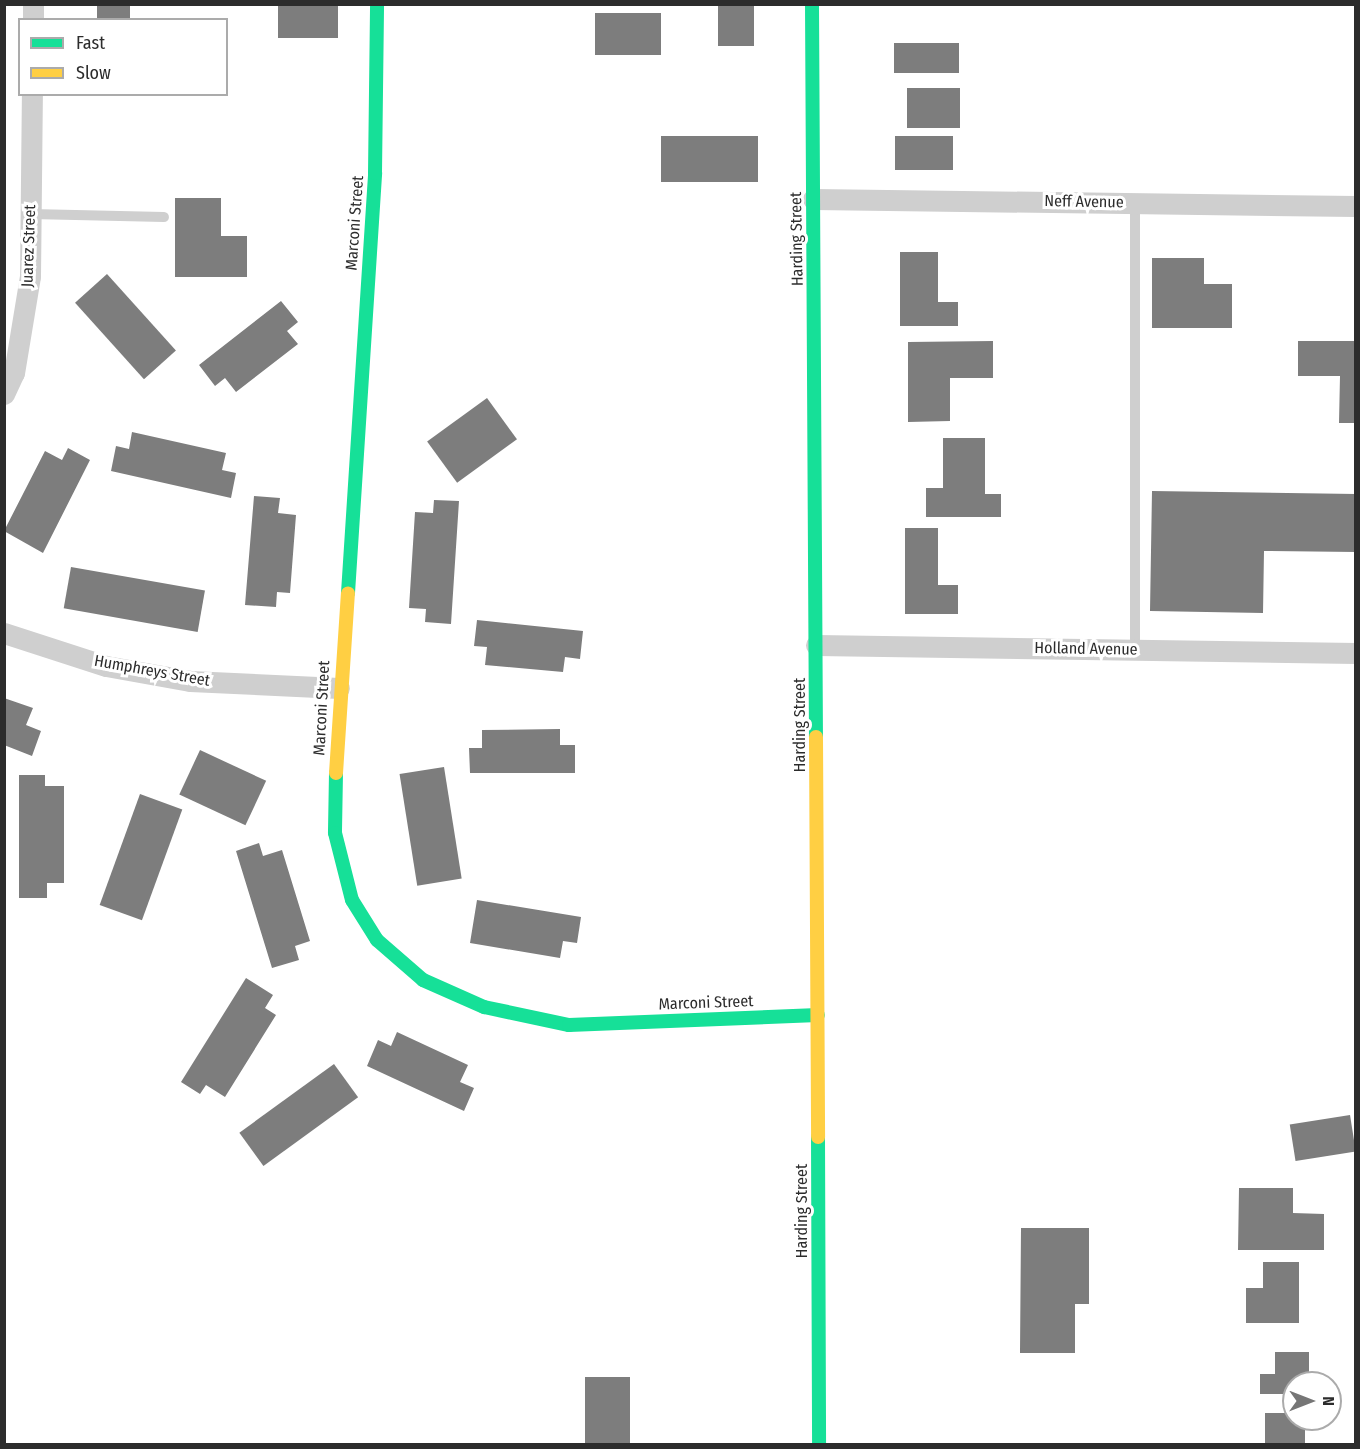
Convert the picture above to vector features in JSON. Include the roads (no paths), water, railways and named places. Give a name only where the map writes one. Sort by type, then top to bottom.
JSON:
[{"type":"street","name":"Marconi Street","points":[[377,4],[375,173],[339,688],[335,833],[345,883],[377,940],[423,980],[484,1007],[569,1025],[818,1016]]},
{"type":"street","name":"Harding Street","points":[[812,4],[819,1444]]},
{"type":"street","name":"Juarez Street","points":[[4,394],[14,373],[30,276],[32,96]]},
{"type":"street","name":"Neff Avenue","points":[[813,199],[1356,206]]},
{"type":"street","name":"Humphreys Street","points":[[4,633],[106,666],[190,681],[339,688]]},
{"type":"street","name":"Holland Avenue","points":[[816,645],[1356,653]]},
{"type":"lane","points":[[1135,203],[1135,650]]},
{"type":"lane","points":[[31,214],[164,218]]}]
